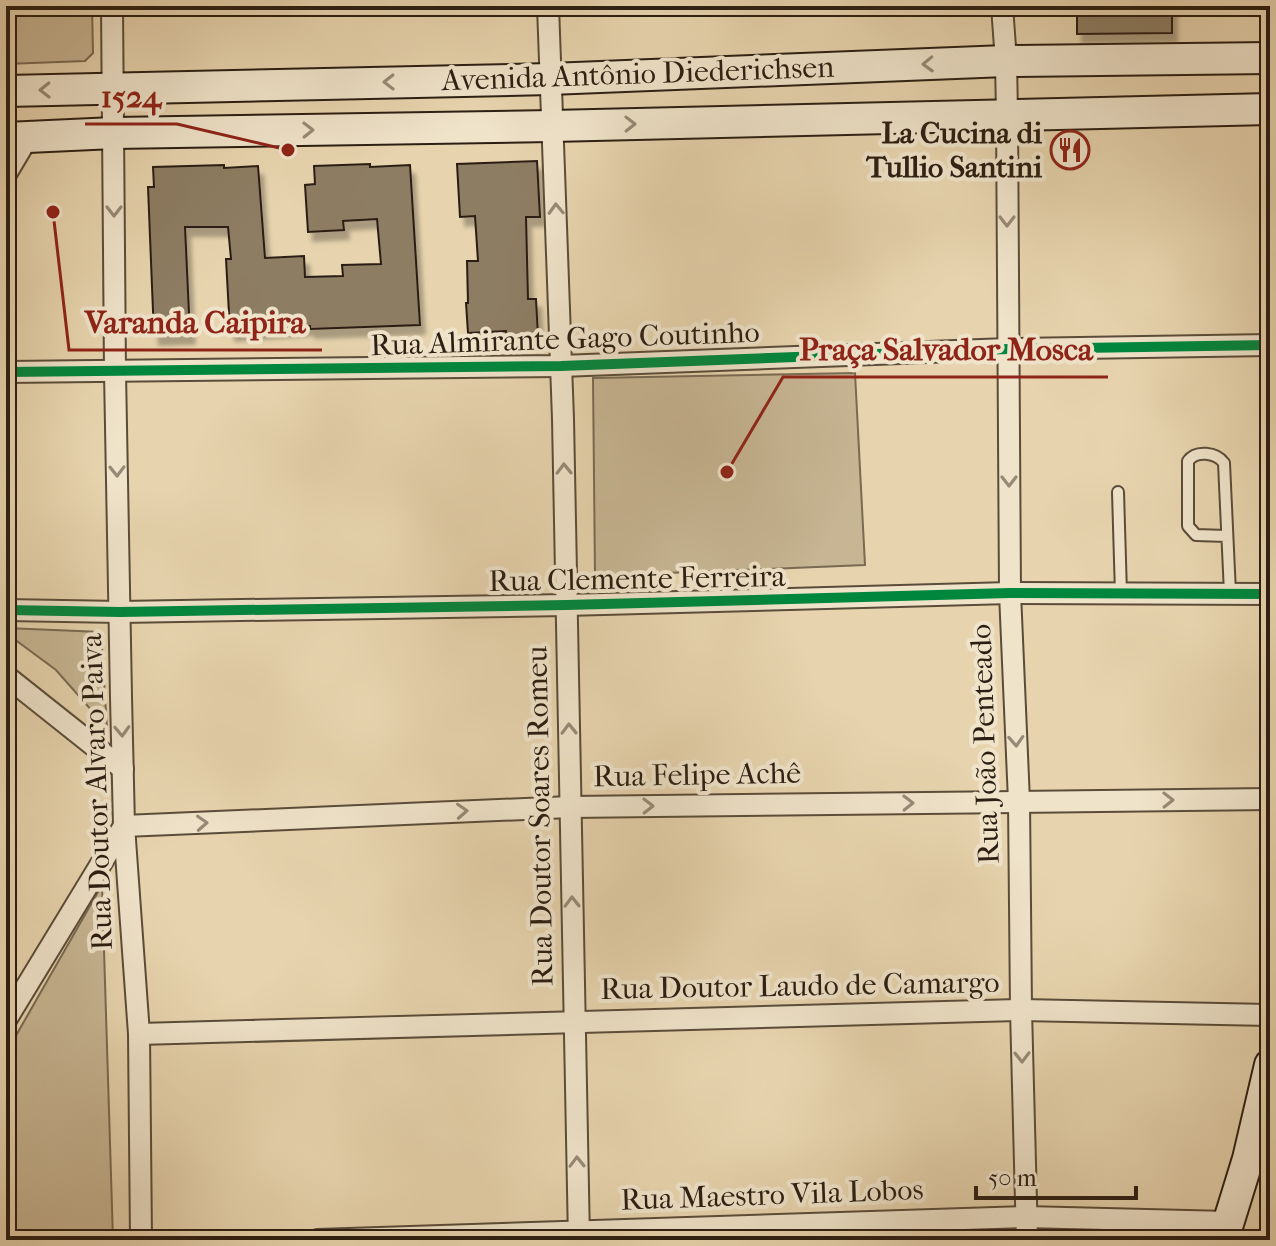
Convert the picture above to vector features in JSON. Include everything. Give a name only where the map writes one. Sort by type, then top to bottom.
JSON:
[{"type":"main road","name":"Avenida Antônio Diederichsen","points":[[6,91],[550,79],[1006,61],[1270,58]]},
{"type":"main road","name":"Avenida Antônio Diederichsen","points":[[17,138],[114,133],[1270,109]]},
{"type":"main road","points":[[1226,1231],[1248,1159],[1270,1065]]},
{"type":"street","name":"Rua Doutor Alvaro Paiva","points":[[112,6],[124,826],[139,1034],[141,1240]]},
{"type":"street","name":"Rua Doutor Soares Romeu","points":[[548,6],[561,366],[579,1235]]},
{"type":"street","name":"Rua João Penteado","points":[[1002,6],[1007,115],[1010,593],[1019,801],[1027,1240]]},
{"type":"street","points":[[6,174],[17,138]]},
{"type":"street","name":"Rua Almirante Gago Coutinho","points":[[6,372],[561,366],[1008,349],[1270,345]]},
{"type":"street","name":"Rua Clemente Ferreira","points":[[6,610],[120,612],[566,605],[1010,593],[1270,594]]},
{"type":"street","points":[[6,676],[123,769]]},
{"type":"street","name":"Rua Felipe Achê","points":[[124,826],[570,807],[1270,799]]},
{"type":"street","points":[[6,1020],[124,826]]},
{"type":"street","name":"Rua Doutor Laudo de Camargo","points":[[139,1034],[1021,1010],[1270,1015]]},
{"type":"street","name":"Rua Maestro Vila Lobos","points":[[318,1240],[579,1235],[1025,1217],[1226,1231]]},
{"type":"lane","points":[[1227,536],[1196,535],[1188,526],[1188,461],[1196,454],[1215,455],[1224,463],[1230,593]]},
{"type":"lane","points":[[1118,492],[1121,594]]},
{"type":"shaded area","points":[[6,6],[92,6],[93,53],[85,61],[6,64]]},
{"type":"shaded area","points":[[855,373],[865,565],[595,576],[593,378]]},
{"type":"shaded area","points":[[6,628],[101,632],[107,728],[56,670],[6,633]]},
{"type":"shaded area","points":[[102,885],[113,1240],[6,1240],[6,1053]]},
{"type":"building","points":[[1077,6],[1172,6],[1172,33],[1077,34]]},
{"type":"building","points":[[537,161],[540,217],[526,217],[528,299],[536,299],[538,337],[507,339],[506,331],[468,333],[467,261],[478,261],[475,216],[460,217],[457,164]]},
{"type":"building","points":[[370,164],[370,167],[410,165],[420,325],[310,329],[310,326],[230,332],[226,259],[231,259],[228,227],[185,227],[190,335],[154,336],[148,187],[154,187],[153,167],[258,166],[265,258],[304,256],[305,277],[343,276],[342,265],[381,264],[377,219],[343,221],[344,230],[308,232],[305,185],[315,184],[314,166]]},
{"type":"cycle path","points":[[6,372],[561,366],[1008,349],[1270,345]]},
{"type":"cycle path","points":[[6,610],[120,612],[566,605],[1010,593],[1270,594]]},
{"type":"place","name":"1524","points":[[288,150]]},
{"type":"place","name":"La Cucina di Tullio Santini","points":[[1070,150]]},
{"type":"place","name":"Varanda Caipira","points":[[53,212]]},
{"type":"place","name":"Praça Salvador Mosca","points":[[727,472]]}]
